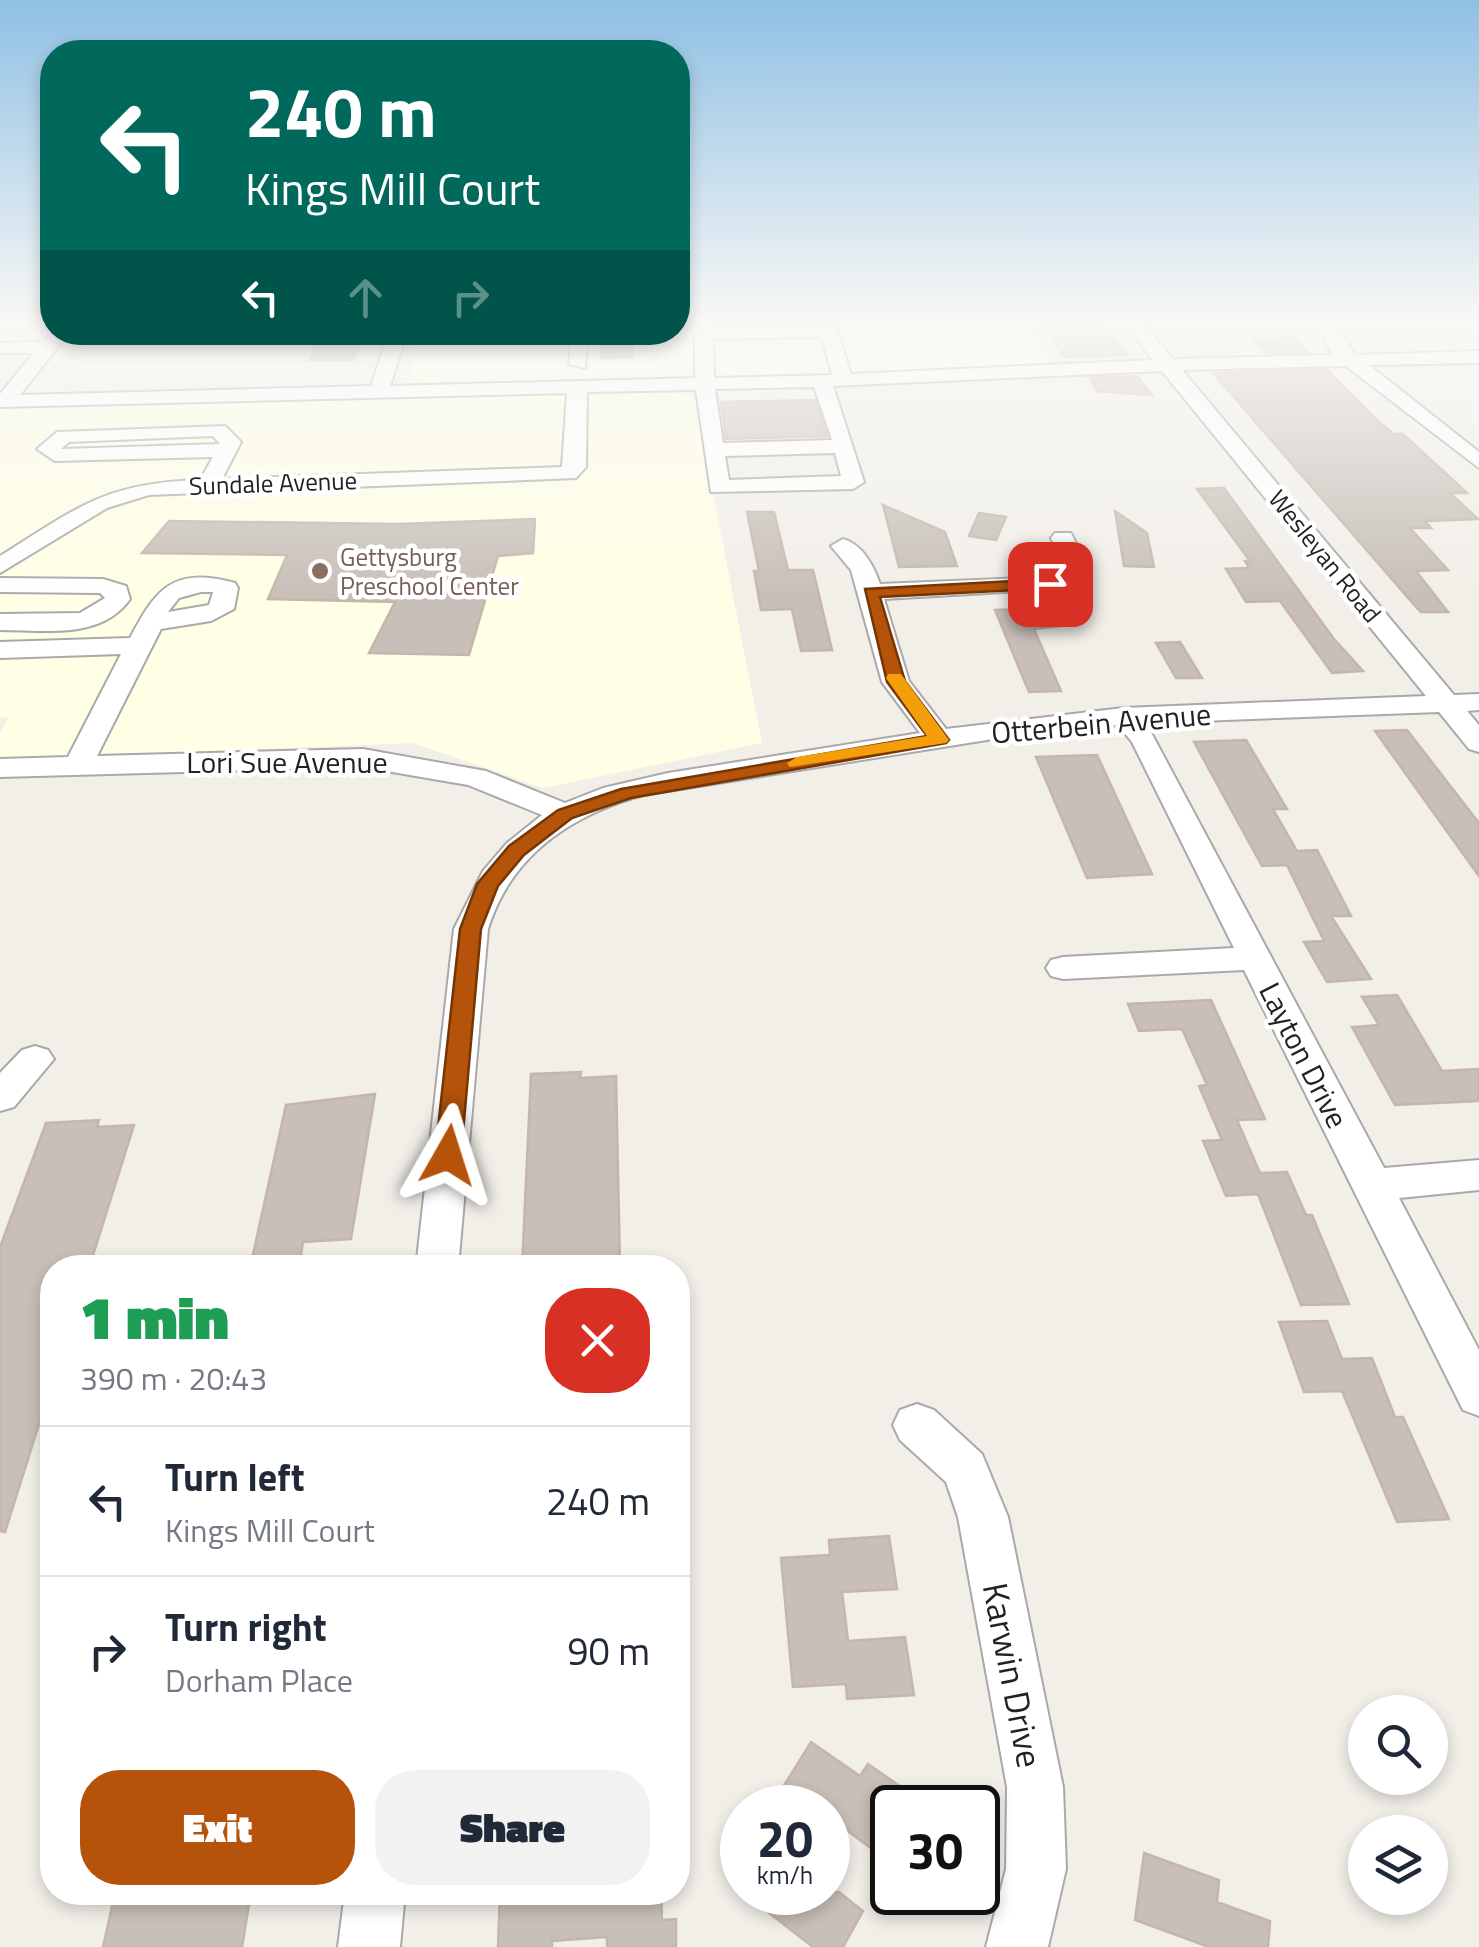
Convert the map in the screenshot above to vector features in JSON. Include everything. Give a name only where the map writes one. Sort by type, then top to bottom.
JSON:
[{"type":"street","name":"Sundale Avenue","points":[[0,566],[113,496],[158,487],[568,472],[575,467],[576,414]]},
{"type":"street","points":[[712,414],[719,487],[854,482],[833,414]]},
{"type":"street","name":"Wesleyan Road","points":[[1208,414],[1479,743]]},
{"type":"street","points":[[1418,414],[1479,462]]},
{"type":"street","points":[[208,485],[231,442],[218,430],[64,436],[47,449],[56,455],[226,450]]},
{"type":"street","points":[[714,450],[844,446]]},
{"type":"street","points":[[803,448],[815,484]]},
{"type":"street","points":[[757,449],[765,486]]},
{"type":"street","points":[[871,592],[1050,584],[1066,578],[1074,566],[1063,538]]},
{"type":"street","points":[[843,546],[859,560],[896,682],[940,740]]},
{"type":"street","points":[[0,585],[103,586],[117,591],[118,600],[102,616],[84,620],[0,622]]},
{"type":"street","points":[[78,766],[151,622]]},
{"type":"street","points":[[0,650],[139,646]]},
{"type":"street","name":"Otterbein Avenue","points":[[438,1255],[470,929],[477,905],[495,874],[516,851],[565,814],[664,785],[940,740],[1126,716],[1479,702]]},
{"type":"street","name":"Layton Drive","points":[[1126,716],[1146,740],[1479,1396]]},
{"type":"street","name":"Lori Sue Avenue","points":[[0,768],[327,757],[393,762],[475,777],[565,814]]},
{"type":"street","points":[[1063,968],[1255,958]]},
{"type":"street","points":[[0,1097],[36,1058]]},
{"type":"street","points":[[1371,1185],[1479,1175]]},
{"type":"street","name":"Karwin Drive","points":[[917,1426],[965,1470],[983,1517],[1035,1787],[1036,1869],[1017,1947]]},
{"type":"street","points":[[369,1947],[373,1905]]},
{"type":"shaded area","points":[[0,414],[697,414],[762,743],[543,788],[413,743],[0,760],[0,734],[8,718],[0,717]]},
{"type":"building","points":[[723,414],[820,414],[827,436],[726,439]]},
{"type":"building","points":[[1248,414],[1371,414],[1394,434],[1403,434],[1467,493],[1450,493],[1478,519],[1425,521],[1431,528],[1410,528],[1448,570],[1416,571],[1448,612],[1421,612]]},
{"type":"building","points":[[1224,488],[1334,639],[1363,671],[1332,673],[1280,601],[1246,602],[1226,569],[1249,568],[1245,561],[1250,561],[1197,489]]},
{"type":"building","points":[[883,505],[945,532],[957,566],[899,567]]},
{"type":"building","points":[[1115,511],[1147,533],[1154,567],[1124,566]]},
{"type":"building","points":[[747,512],[774,512],[788,570],[813,570],[832,650],[801,651],[792,609],[761,610],[754,571],[759,571]]},
{"type":"building","points":[[979,513],[1006,517],[996,540],[969,536]]},
{"type":"building","points":[[535,519],[533,553],[498,556],[469,655],[369,653],[395,602],[268,599],[287,555],[142,553],[169,521],[399,524]]},
{"type":"building","points":[[1077,607],[1078,624],[1034,629],[1061,691],[1029,692],[995,610]]},
{"type":"building","points":[[1180,642],[1202,678],[1176,678],[1156,643]]},
{"type":"building","points":[[1407,730],[1479,823],[1479,876],[1375,731]]},
{"type":"building","points":[[1246,740],[1287,809],[1273,809],[1297,851],[1317,850],[1351,916],[1331,916],[1371,979],[1327,982],[1304,942],[1324,941],[1287,865],[1262,866],[1194,742]]},
{"type":"building","points":[[1097,755],[1152,874],[1087,878],[1036,757]]},
{"type":"building","points":[[1397,995],[1442,1071],[1479,1069],[1479,1101],[1395,1105],[1352,1027],[1379,1025],[1362,997]]},
{"type":"building","points":[[1211,1000],[1265,1119],[1237,1120],[1260,1173],[1287,1172],[1306,1215],[1312,1215],[1349,1304],[1301,1305],[1258,1194],[1226,1196],[1203,1141],[1222,1140],[1199,1086],[1207,1085],[1182,1029],[1139,1031],[1128,1004]]},
{"type":"building","points":[[581,1072],[580,1078],[616,1076],[620,1255],[523,1255],[531,1074]]},
{"type":"building","points":[[375,1094],[351,1239],[303,1242],[301,1255],[253,1255],[286,1105]]},
{"type":"building","points":[[99,1120],[97,1127],[134,1125],[93,1255],[40,1255],[40,1421],[5,1532],[0,1531],[0,1247],[46,1123]]},
{"type":"building","points":[[1327,1321],[1342,1359],[1372,1358],[1395,1417],[1403,1417],[1449,1519],[1397,1522],[1342,1391],[1304,1392],[1279,1322]]},
{"type":"building","points":[[889,1536],[897,1589],[842,1592],[848,1641],[905,1637],[914,1695],[847,1699],[846,1684],[793,1687],[781,1558],[830,1555],[829,1540]]},
{"type":"building","points":[[811,1742],[860,1776],[868,1764],[898,1785],[870,1785],[870,1848],[850,1832],[850,1785],[784,1785]]},
{"type":"building","points":[[1144,1853],[1219,1880],[1217,1902],[1270,1921],[1268,1947],[1209,1947],[1135,1920]]},
{"type":"building","points":[[850,1901],[863,1911],[843,1947],[813,1947],[772,1915],[850,1915]]},
{"type":"building","points":[[112,1905],[249,1905],[242,1947],[103,1947]]},
{"type":"building","points":[[500,1905],[661,1905],[662,1920],[676,1919],[676,1947],[607,1947],[607,1937],[552,1941],[552,1947],[498,1947]]},
{"type":"slow traffic","points":[[797,763],[940,740],[894,678]]},
{"type":"place","name":"Gettysburg Preschool Center","points":[[320,571]]},
{"type":"route","points":[[448,1155],[470,929],[488,884],[516,851],[565,814],[628,793],[940,740],[896,682],[871,592],[1050,584]]}]
